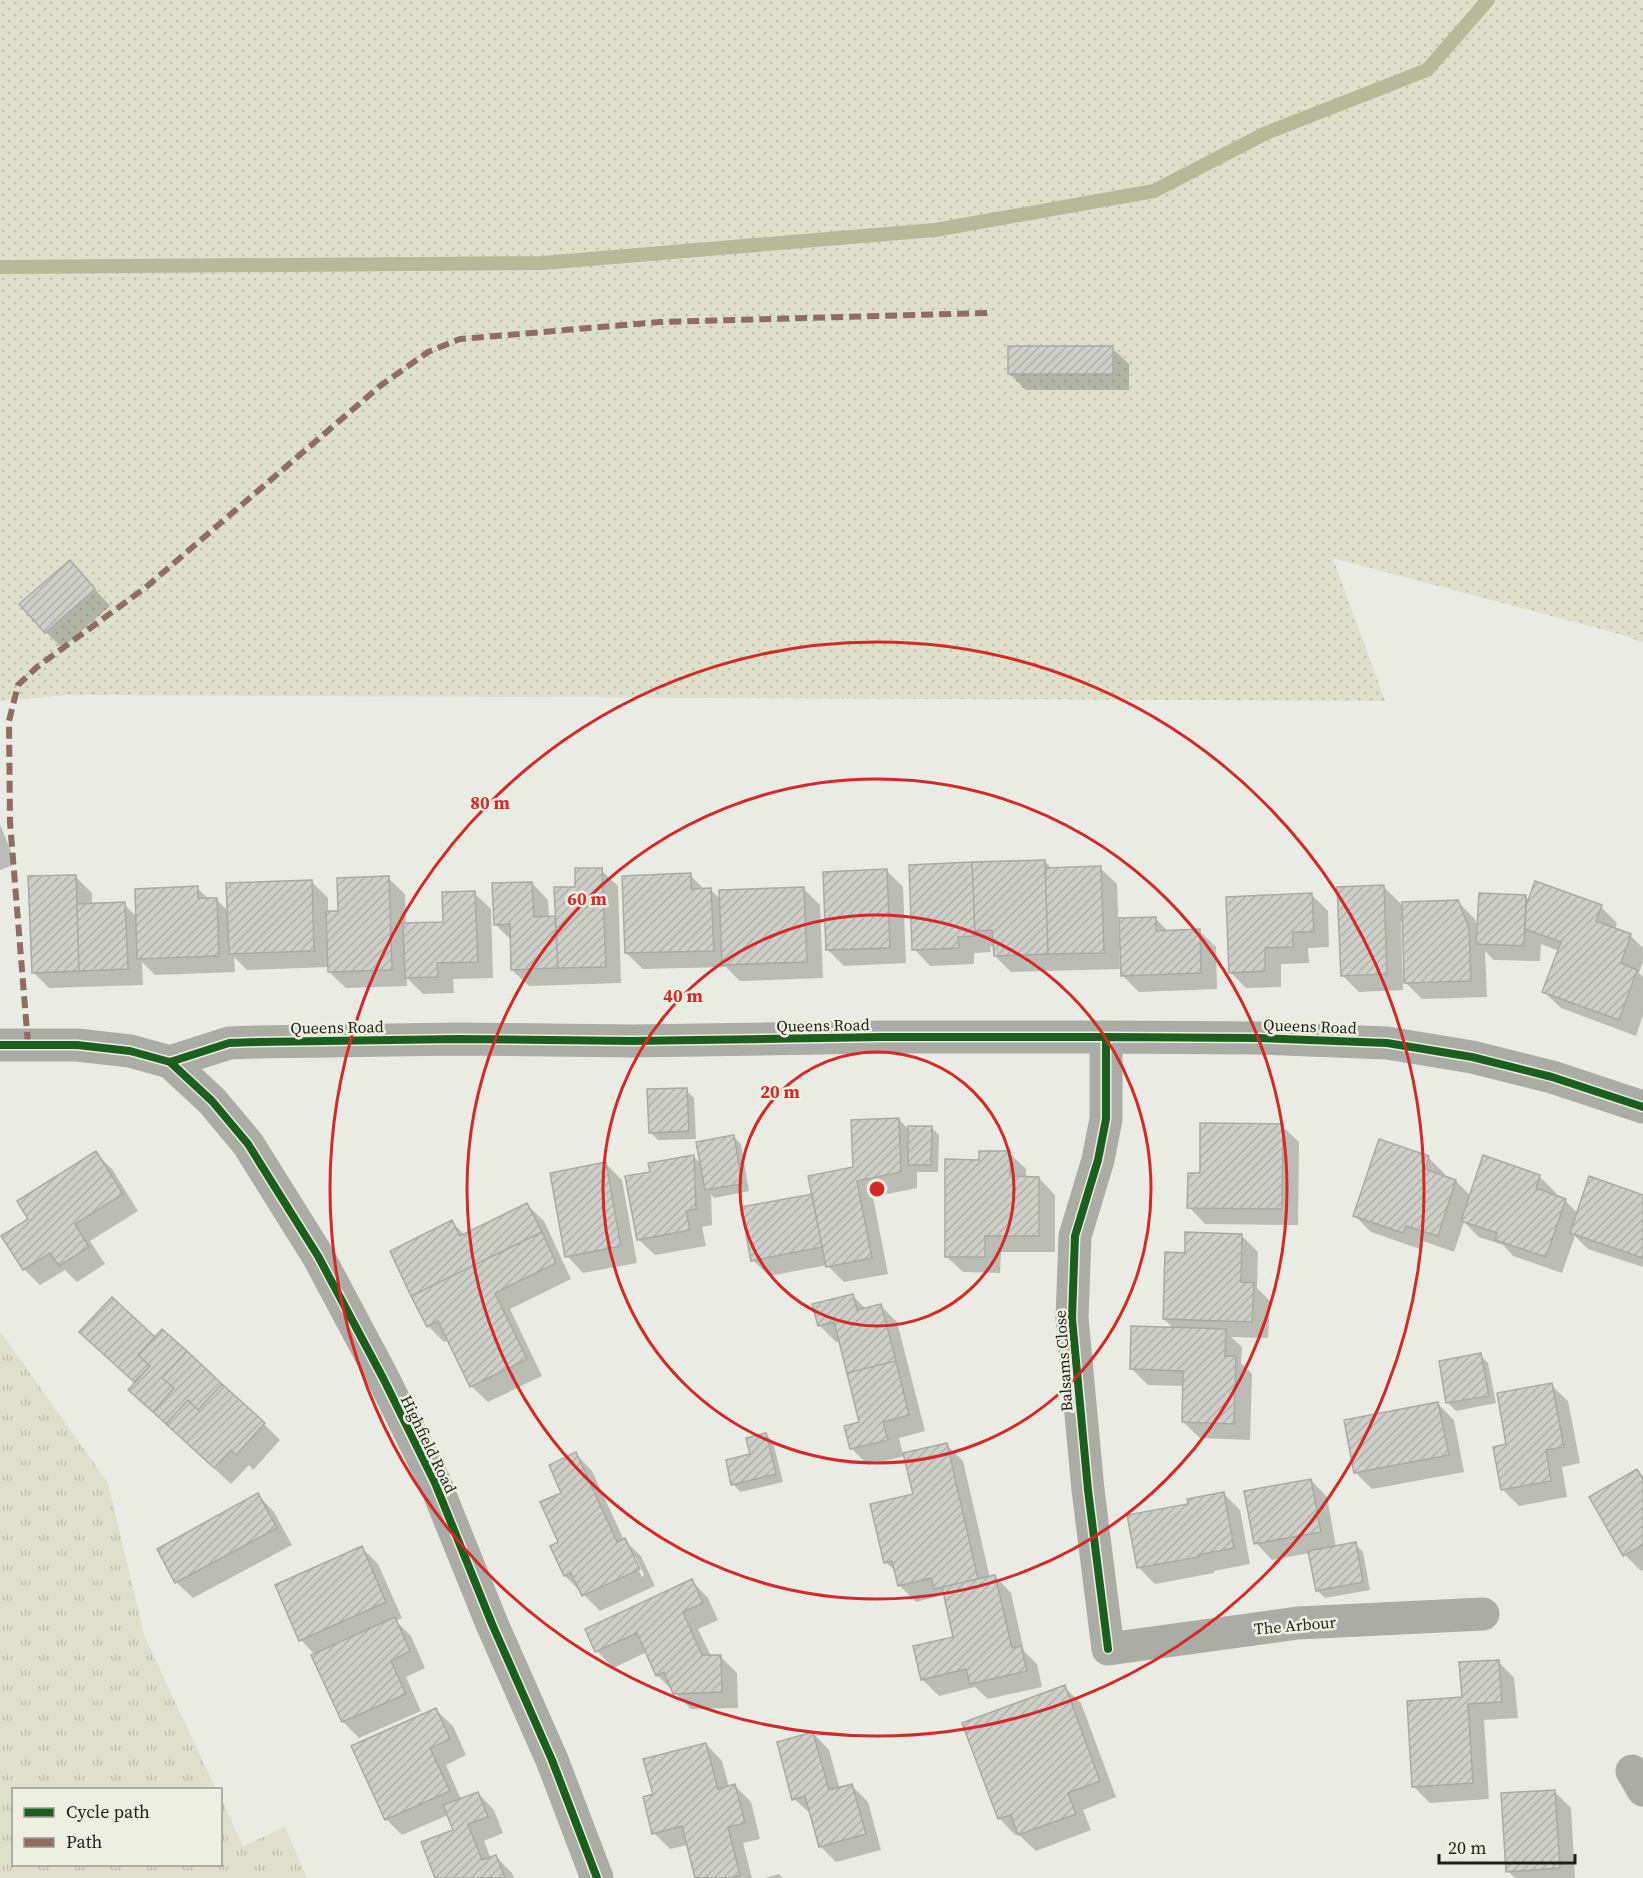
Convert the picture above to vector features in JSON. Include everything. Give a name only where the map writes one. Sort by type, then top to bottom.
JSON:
[{"type":"street","name":"Queens Road","points":[[170,1062],[229,1043],[258,1042],[459,1039],[632,1041],[882,1037],[1256,1038],[1387,1043],[1472,1057],[1552,1077],[1643,1107]]},
{"type":"street","name":"Balsams Close","points":[[1106,1037],[1106,1119],[1098,1160],[1075,1236],[1072,1318],[1088,1490],[1108,1648]]},
{"type":"street","points":[[0,1045],[76,1045],[130,1051],[170,1062]]},
{"type":"street","name":"Highfield Road","points":[[170,1062],[212,1101],[248,1144],[318,1256],[382,1378],[435,1483],[492,1624],[552,1760],[597,1878]]},
{"type":"street","name":"The Arbour","points":[[1108,1648],[1298,1623],[1483,1614]]},
{"type":"green space","points":[[0,0],[1643,0],[1643,642],[1333,558],[1385,701],[69,695],[0,701]]},
{"type":"green space","points":[[0,1331],[108,1483],[145,1638],[216,1788],[12,1788],[12,1866],[222,1866],[222,1800],[243,1846],[285,1827],[307,1878],[0,1878]]},
{"type":"building","points":[[1008,346],[1113,346],[1113,374],[1008,374]]},
{"type":"building","points":[[70,560],[95,589],[45,633],[19,604]]},
{"type":"building","points":[[1045,860],[1048,954],[994,956],[992,930],[975,931],[972,862]]},
{"type":"building","points":[[972,862],[975,936],[958,937],[959,948],[912,950],[909,865]]},
{"type":"building","points":[[1101,866],[1104,953],[1048,954],[1045,868]]},
{"type":"building","points":[[575,868],[602,868],[606,967],[558,968],[554,887],[575,887]]},
{"type":"building","points":[[887,869],[890,948],[826,950],[823,872]]},
{"type":"building","points":[[691,873],[691,889],[711,888],[714,951],[625,953],[622,876]]},
{"type":"building","points":[[76,875],[79,971],[32,973],[28,876]]},
{"type":"building","points":[[389,876],[392,970],[328,972],[326,911],[338,911],[337,878]]},
{"type":"building","points":[[312,880],[314,951],[229,954],[226,883]]},
{"type":"building","points":[[1535,881],[1602,905],[1596,921],[1631,934],[1621,963],[1637,970],[1619,1020],[1542,992],[1561,942],[1525,929],[1526,906]]},
{"type":"building","points":[[532,882],[534,917],[555,916],[558,968],[511,970],[510,924],[494,925],[492,883]]},
{"type":"building","points":[[1384,885],[1387,974],[1341,976],[1337,887]]},
{"type":"building","points":[[198,886],[198,898],[217,898],[219,956],[137,959],[135,889]]},
{"type":"building","points":[[804,887],[807,962],[722,965],[719,890]]},
{"type":"building","points":[[475,891],[478,962],[437,963],[438,977],[405,978],[403,923],[443,922],[442,892]]},
{"type":"building","points":[[1312,893],[1314,932],[1293,932],[1293,947],[1265,948],[1265,971],[1229,973],[1226,897]]},
{"type":"building","points":[[1479,893],[1526,895],[1524,946],[1476,944]]},
{"type":"building","points":[[1458,900],[1469,928],[1471,981],[1404,983],[1402,902]]},
{"type":"building","points":[[125,902],[128,969],[79,971],[77,904]]},
{"type":"building","points":[[1156,917],[1156,931],[1200,929],[1201,973],[1121,976],[1119,918]]},
{"type":"building","points":[[687,1088],[689,1131],[649,1133],[647,1089]]},
{"type":"building","points":[[899,1118],[901,1172],[857,1181],[872,1258],[826,1267],[808,1176],[853,1167],[851,1120]]},
{"type":"building","points":[[1200,1123],[1283,1124],[1282,1209],[1187,1208],[1188,1173],[1200,1173]]},
{"type":"building","points":[[908,1126],[932,1126],[931,1165],[908,1165]]},
{"type":"building","points":[[734,1135],[742,1184],[705,1190],[696,1142]]},
{"type":"building","points":[[1379,1139],[1429,1156],[1425,1169],[1456,1180],[1438,1236],[1406,1226],[1403,1233],[1353,1216]]},
{"type":"building","points":[[96,1151],[123,1194],[75,1224],[89,1247],[59,1266],[50,1253],[23,1270],[1,1236],[28,1219],[17,1201]]},
{"type":"building","points":[[979,1151],[1010,1151],[1010,1176],[1039,1177],[1039,1236],[985,1236],[985,1257],[945,1257],[945,1159],[979,1160]]},
{"type":"building","points":[[694,1155],[696,1209],[686,1211],[690,1230],[637,1240],[625,1176],[650,1172],[648,1163]]},
{"type":"building","points":[[1483,1155],[1540,1175],[1536,1188],[1566,1199],[1546,1257],[1495,1240],[1497,1233],[1461,1221]]},
{"type":"building","points":[[606,1162],[621,1246],[565,1257],[550,1173]]},
{"type":"building","points":[[1589,1176],[1643,1195],[1643,1258],[1570,1233]]},
{"type":"building","points":[[812,1194],[822,1247],[751,1261],[741,1207]]},
{"type":"building","points":[[527,1203],[542,1232],[411,1296],[390,1251],[452,1220],[460,1236]]},
{"type":"building","points":[[542,1232],[556,1263],[495,1293],[527,1359],[470,1387],[438,1321],[427,1327],[411,1296]]},
{"type":"building","points":[[1185,1232],[1242,1234],[1241,1282],[1254,1283],[1252,1322],[1163,1319],[1165,1252],[1185,1253]]},
{"type":"building","points":[[853,1294],[857,1310],[881,1304],[896,1361],[847,1373],[834,1322],[818,1326],[812,1304]]},
{"type":"building","points":[[112,1297],[155,1337],[138,1355],[150,1366],[134,1382],[79,1332]]},
{"type":"building","points":[[1131,1326],[1226,1329],[1225,1356],[1236,1356],[1234,1424],[1182,1422],[1183,1371],[1130,1369]]},
{"type":"building","points":[[162,1329],[187,1351],[162,1378],[174,1388],[153,1412],[128,1390],[150,1366],[138,1355]]},
{"type":"building","points":[[187,1351],[222,1384],[198,1410],[188,1400],[166,1424],[153,1412],[174,1388],[162,1378]]},
{"type":"building","points":[[1481,1353],[1489,1396],[1446,1403],[1439,1361]]},
{"type":"building","points":[[896,1361],[909,1415],[883,1422],[888,1440],[850,1449],[844,1426],[859,1422],[847,1373]]},
{"type":"building","points":[[1552,1383],[1564,1447],[1546,1450],[1551,1481],[1501,1490],[1493,1447],[1506,1444],[1497,1393]]},
{"type":"building","points":[[222,1384],[265,1423],[236,1455],[231,1450],[214,1468],[166,1424],[188,1400],[198,1410]]},
{"type":"building","points":[[1438,1402],[1449,1455],[1354,1473],[1344,1420]]},
{"type":"building","points":[[766,1433],[776,1474],[731,1485],[726,1460],[750,1454],[746,1438]]},
{"type":"building","points":[[947,1443],[978,1579],[934,1589],[931,1578],[898,1586],[892,1561],[884,1563],[870,1504],[913,1494],[903,1453]]},
{"type":"building","points":[[576,1452],[617,1542],[625,1538],[640,1569],[582,1596],[571,1573],[564,1576],[550,1546],[558,1542],[540,1502],[561,1493],[549,1465]]},
{"type":"building","points":[[1637,1469],[1643,1479],[1643,1545],[1623,1556],[1589,1497]]},
{"type":"building","points":[[1311,1479],[1321,1532],[1254,1544],[1244,1491]]},
{"type":"building","points":[[1224,1492],[1234,1548],[1137,1568],[1127,1515],[1188,1504],[1187,1499]]},
{"type":"building","points":[[258,1493],[277,1528],[175,1583],[157,1549]]},
{"type":"building","points":[[1356,1542],[1363,1582],[1316,1591],[1308,1551]]},
{"type":"building","points":[[362,1546],[386,1602],[299,1641],[275,1585]]},
{"type":"building","points":[[995,1575],[1012,1648],[1021,1646],[1027,1671],[970,1684],[966,1669],[921,1680],[913,1646],[953,1637],[942,1587]]},
{"type":"building","points":[[692,1579],[703,1603],[683,1612],[702,1655],[721,1655],[722,1692],[673,1694],[664,1672],[656,1676],[637,1633],[595,1652],[585,1629]]},
{"type":"building","points":[[395,1617],[410,1651],[391,1661],[406,1694],[342,1722],[311,1655]]},
{"type":"building","points":[[1499,1660],[1502,1702],[1468,1704],[1473,1783],[1412,1787],[1407,1701],[1462,1697],[1459,1662]]},
{"type":"building","points":[[1065,1685],[1100,1781],[1068,1793],[1076,1814],[1018,1835],[1011,1815],[998,1819],[962,1723]]},
{"type":"building","points":[[436,1708],[450,1739],[430,1748],[450,1791],[385,1820],[351,1746]]},
{"type":"building","points":[[813,1732],[829,1790],[852,1784],[866,1834],[819,1847],[805,1796],[792,1800],[777,1742]]},
{"type":"building","points":[[706,1743],[718,1789],[735,1784],[745,1823],[728,1827],[740,1875],[730,1878],[695,1878],[682,1826],[652,1834],[643,1797],[653,1794],[643,1759]]},
{"type":"building","points":[[1555,1790],[1560,1868],[1506,1872],[1501,1793]]},
{"type":"building","points":[[478,1792],[488,1817],[468,1824],[482,1860],[496,1855],[505,1878],[435,1878],[421,1842],[453,1830],[443,1805]]},
{"type":"waterway","points":[[0,267],[543,263],[935,230],[1154,191],[1266,133],[1427,70],[1488,0]]},
{"type":"marked path","points":[[28,1044],[10,822],[9,721],[18,685],[37,667],[145,588],[380,386],[428,352],[460,339],[660,322],[988,313]]},
{"type":"cycle path","points":[[0,1045],[77,1045],[130,1051],[170,1062],[229,1043],[258,1042],[459,1039],[632,1041],[882,1037],[1256,1038],[1387,1043],[1472,1057],[1552,1077],[1643,1107]]},
{"type":"cycle path","points":[[1106,1037],[1106,1119],[1098,1160],[1075,1236],[1072,1318],[1088,1490],[1108,1649]]},
{"type":"cycle path","points":[[170,1062],[212,1101],[248,1144],[318,1256],[383,1378],[435,1483],[492,1624],[552,1760],[597,1878]]}]
